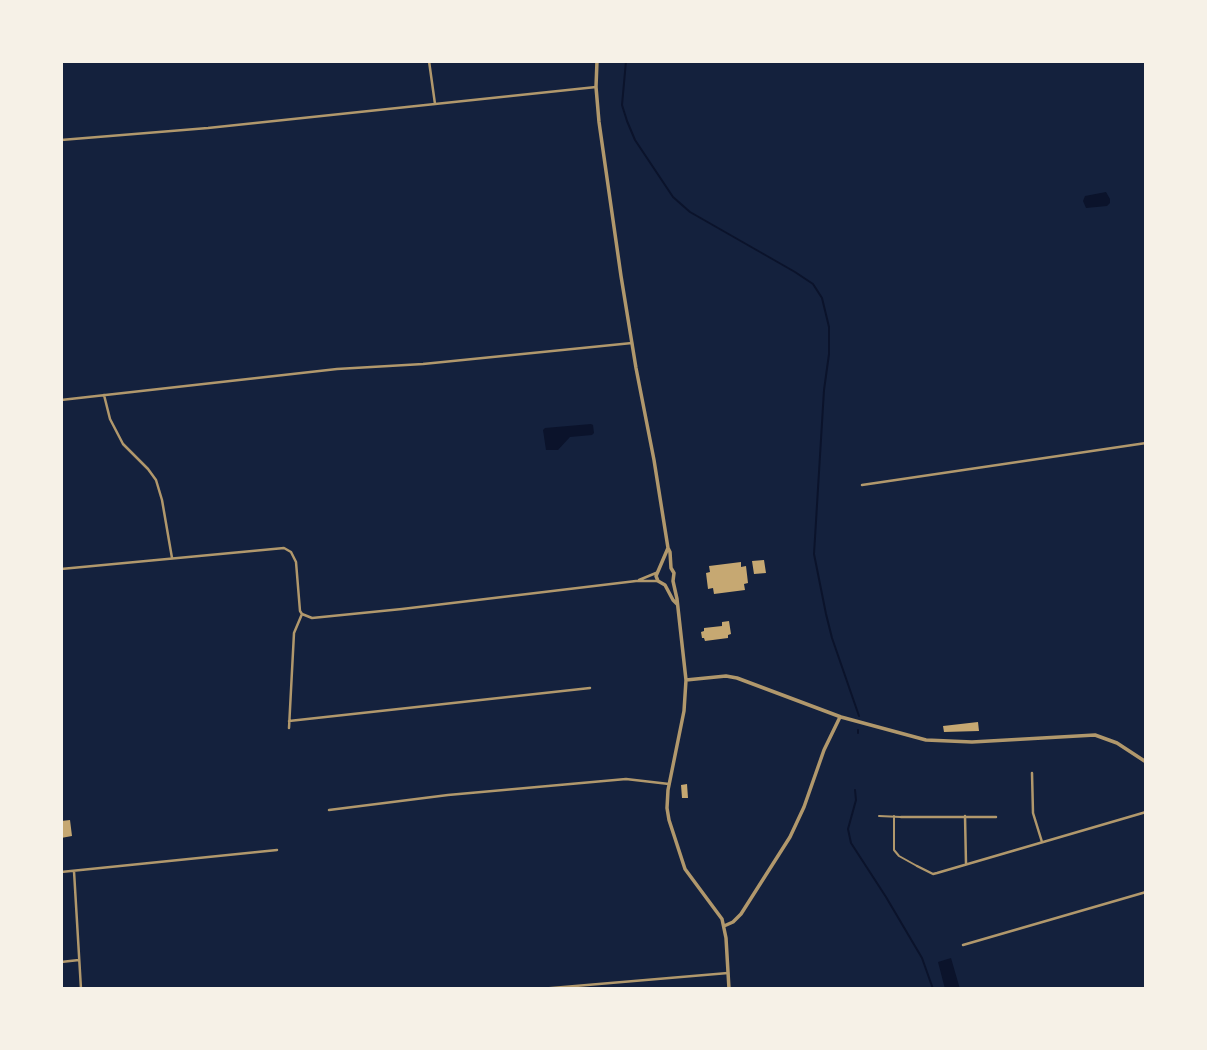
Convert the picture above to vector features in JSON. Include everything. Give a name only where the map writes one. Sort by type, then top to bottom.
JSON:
[{"type":"street","points":[[429,61],[435,104]]},
{"type":"street","points":[[597,61],[596,87],[600,127],[632,343],[674,576],[686,680],[684,711],[669,784],[669,820],[688,875],[718,912],[724,926],[729,989]]},
{"type":"street","points":[[61,140],[208,128],[596,87]]},
{"type":"street","points":[[61,400],[337,369],[418,364],[632,343]]},
{"type":"street","points":[[104,395],[110,419],[122,443],[148,469],[158,486],[172,559]]},
{"type":"street","points":[[862,485],[1146,443]]},
{"type":"street","points":[[636,581],[656,573],[668,548]]},
{"type":"street","points":[[61,569],[288,549],[296,562],[298,607],[302,614],[312,618],[636,581],[658,581],[665,584],[677,604]]},
{"type":"street","points":[[661,567],[671,568]]},
{"type":"street","points":[[656,573],[658,581]]},
{"type":"street","points":[[665,584],[673,581]]},
{"type":"street","points":[[289,728],[294,633],[302,614]]},
{"type":"street","points":[[686,680],[726,676],[737,678],[841,717],[912,737],[940,741],[972,742],[1095,735],[1116,743],[1146,762]]},
{"type":"street","points":[[289,721],[590,688]]},
{"type":"street","points":[[724,926],[737,920],[790,837],[804,807],[824,750],[841,717]]},
{"type":"street","points":[[1032,772],[1033,813],[1042,842]]},
{"type":"street","points":[[329,810],[448,795],[626,779],[669,784]]},
{"type":"street","points":[[894,816],[894,850],[899,856],[933,874],[1146,812]]},
{"type":"street","points":[[879,816],[996,817]]},
{"type":"street","points":[[965,817],[966,864]]},
{"type":"street","points":[[61,872],[277,850]]},
{"type":"street","points":[[74,871],[81,989]]},
{"type":"street","points":[[963,945],[1146,892]]},
{"type":"street","points":[[61,962],[79,960]]},
{"type":"street","points":[[540,989],[728,973]]},
{"type":"water","points":[[1106,192],[1110,199],[1107,206],[1086,208],[1083,201],[1085,196]]},
{"type":"water","points":[[591,424],[594,433],[592,435],[570,437],[558,450],[546,450],[545,428]]},
{"type":"water","points":[[951,958],[960,989],[945,989],[938,962]]},
{"type":"building","points":[[764,560],[766,573],[754,574],[752,561]]},
{"type":"building","points":[[741,562],[741,567],[746,566],[748,583],[744,584],[745,590],[714,594],[713,588],[708,589],[706,573],[710,572],[709,566]]},
{"type":"building","points":[[729,621],[731,634],[728,638],[705,641],[702,638],[701,632],[704,628],[722,626],[722,622]]},
{"type":"building","points":[[978,722],[979,731],[944,732],[943,726]]},
{"type":"building","points":[[687,784],[688,798],[682,798],[681,785]]},
{"type":"building","points":[[70,820],[72,836],[61,838],[61,821]]},
{"type":"waterway","points":[[626,61],[622,105],[627,121],[635,140],[673,197],[690,212],[813,284],[822,298],[829,327],[829,354],[824,390],[814,554],[832,638],[859,716]]},
{"type":"waterway","points":[[855,790],[856,800],[848,829],[851,843],[922,958],[933,989]]}]
